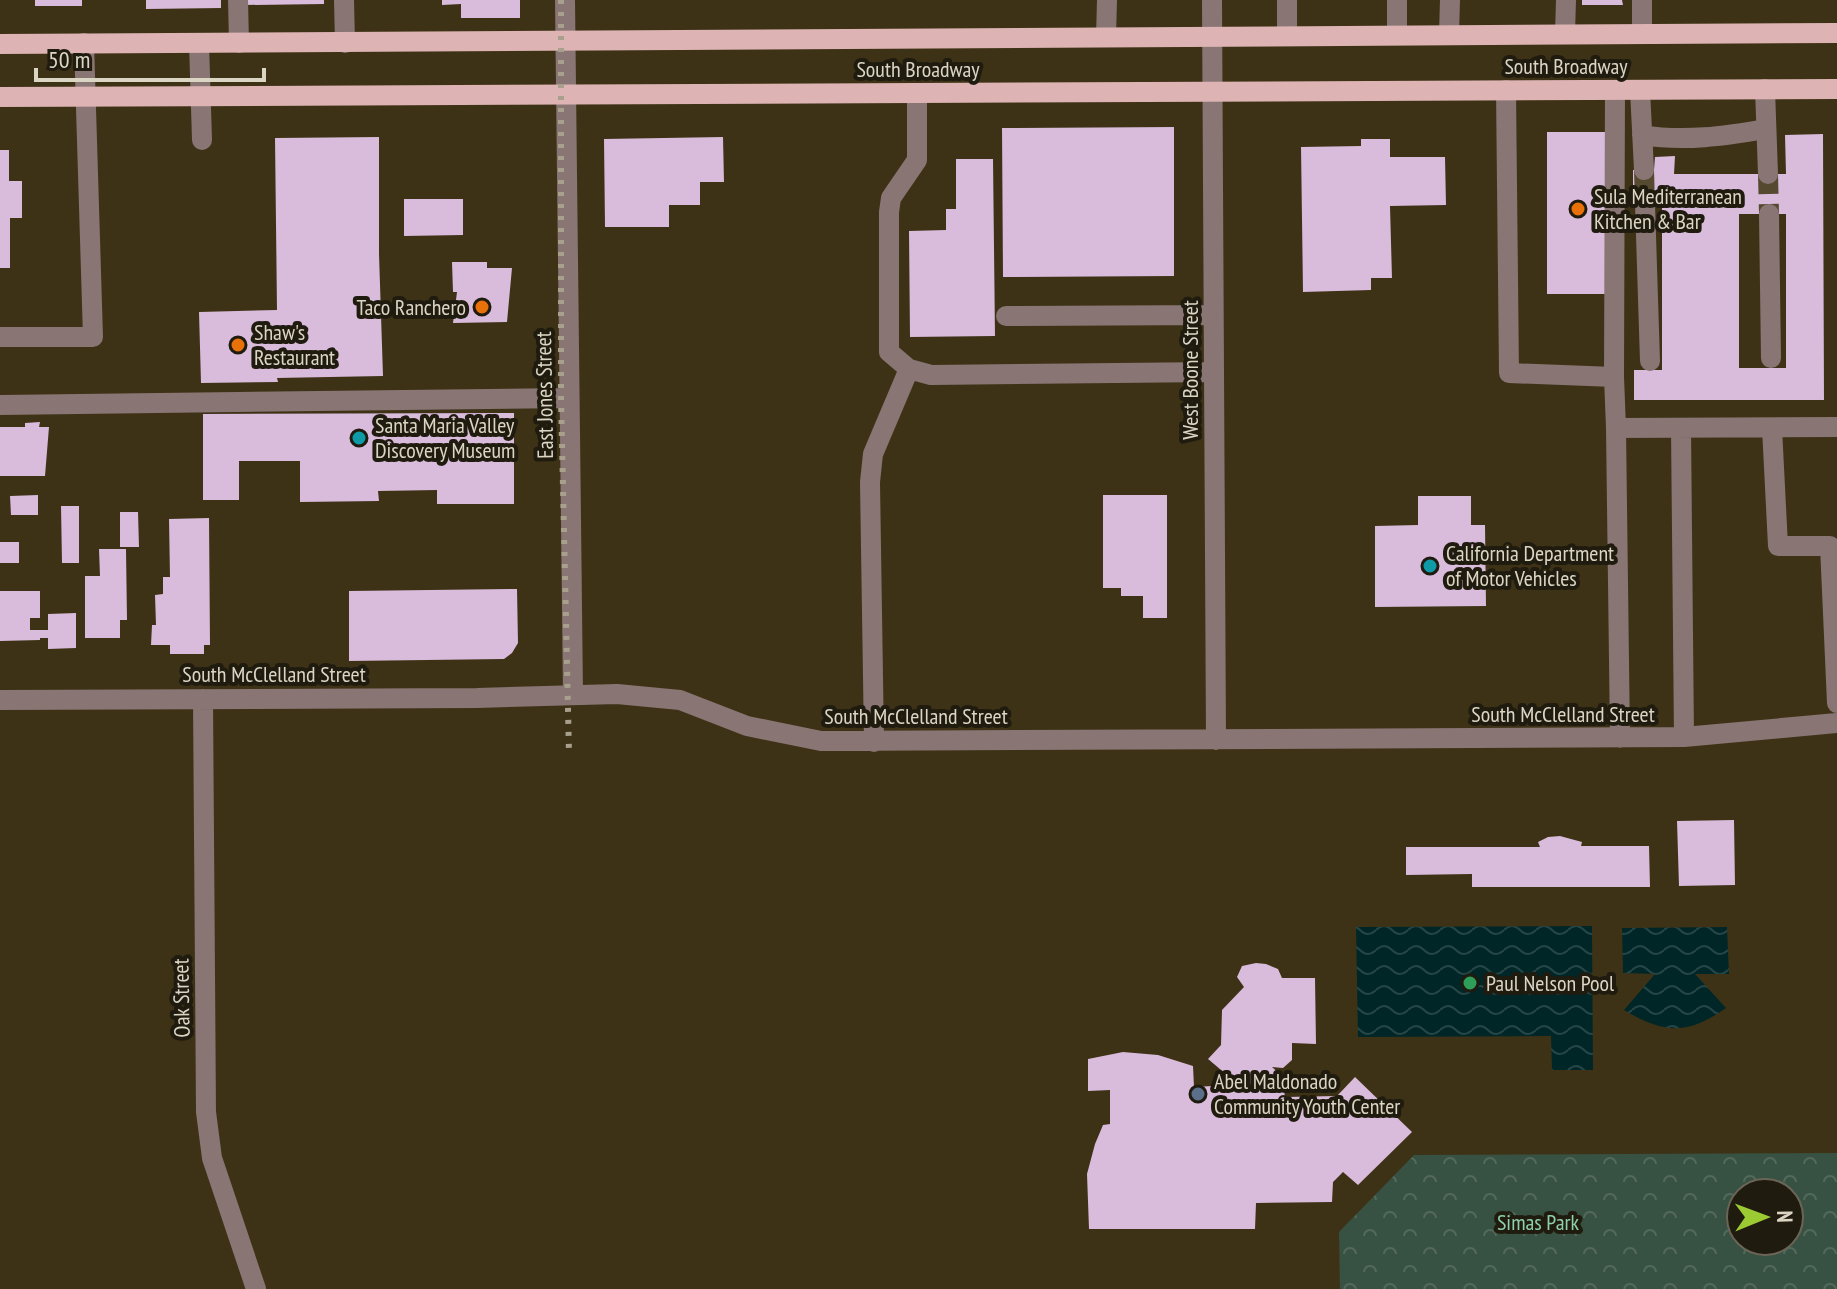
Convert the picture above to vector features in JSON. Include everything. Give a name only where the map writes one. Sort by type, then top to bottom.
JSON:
[{"type":"main road","name":"South Broadway","points":[[0,44],[1837,33]]},
{"type":"main road","name":"South Broadway","points":[[0,97],[1837,89]]},
{"type":"street","points":[[238,0],[239,43]]},
{"type":"street","points":[[344,0],[345,43]]},
{"type":"street","name":"East Jones Street","points":[[565,0],[573,694]]},
{"type":"street","points":[[1106,37],[1107,0]]},
{"type":"street","name":"West Boone Street","points":[[1212,0],[1216,740]]},
{"type":"street","points":[[1287,0],[1287,36]]},
{"type":"street","points":[[1397,0],[1397,35]]},
{"type":"street","points":[[1449,35],[1450,0]]},
{"type":"street","points":[[1565,34],[1566,0]]},
{"type":"street","points":[[1642,0],[1642,34]]},
{"type":"street","points":[[0,337],[93,337],[84,43]]},
{"type":"street","points":[[199,43],[202,140]]},
{"type":"street","points":[[1765,89],[1768,174]]},
{"type":"street","points":[[1506,90],[1509,373],[1614,377]]},
{"type":"street","points":[[1615,90],[1614,377],[1620,738]]},
{"type":"street","points":[[1640,90],[1644,170]]},
{"type":"street","points":[[917,93],[917,160],[891,198],[889,212],[889,352],[909,369],[931,375],[1214,372]]},
{"type":"street","points":[[1642,135],[1664,139],[1721,137],[1766,129]]},
{"type":"street","points":[[1645,204],[1650,361]]},
{"type":"street","points":[[1769,214],[1771,358]]},
{"type":"street","points":[[1006,316],[1213,315]]},
{"type":"street","points":[[874,742],[871,468],[873,454],[909,369]]},
{"type":"street","points":[[0,405],[568,398]]},
{"type":"street","points":[[1616,428],[1837,427]]},
{"type":"street","points":[[1681,428],[1684,737]]},
{"type":"street","points":[[1772,428],[1778,546],[1830,546],[1837,703]]},
{"type":"street","name":"South McClelland Street","points":[[0,700],[461,698],[617,694],[680,700],[762,729],[821,741],[874,742],[1684,737],[1837,723]]},
{"type":"street","name":"Oak Street","points":[[203,699],[206,1112],[212,1158],[256,1289]]},
{"type":"green space","name":"Simas Park","points":[[1837,1153],[1837,1289],[1340,1289],[1339,1232],[1414,1155]]},
{"type":"water","points":[[1592,926],[1593,1070],[1552,1070],[1551,1036],[1358,1037],[1356,927]]},
{"type":"water","points":[[1727,927],[1729,974],[1695,974],[1726,1008],[1700,1023],[1676,1028],[1651,1024],[1624,1010],[1655,974],[1623,973],[1622,928]]},
{"type":"building","points":[[35,0],[82,0],[82,6],[35,6]]},
{"type":"building","points":[[146,0],[221,0],[221,8],[146,9]]},
{"type":"building","points":[[245,0],[324,0],[324,4],[245,5]]},
{"type":"building","points":[[442,0],[520,0],[520,18],[461,18],[461,4],[442,5]]},
{"type":"building","points":[[1582,0],[1622,0],[1623,5],[1582,5]]},
{"type":"building","points":[[1174,127],[1174,276],[1003,277],[1002,128]]},
{"type":"building","points":[[1547,132],[1607,132],[1607,294],[1547,294]]},
{"type":"building","points":[[1823,134],[1824,400],[1634,400],[1634,370],[1662,370],[1662,204],[1633,204],[1633,170],[1654,170],[1655,157],[1675,156],[1674,174],[1786,174],[1785,135]],"holes":[[[1739,214],[1786,214],[1786,368],[1739,368]]]},
{"type":"building","points":[[379,137],[383,376],[201,383],[199,312],[277,310],[275,138]]},
{"type":"building","points":[[723,137],[724,182],[700,182],[700,205],[669,205],[669,227],[605,227],[604,139]]},
{"type":"building","points":[[1361,139],[1390,139],[1390,157],[1445,157],[1446,205],[1390,206],[1392,278],[1371,278],[1371,290],[1303,292],[1301,147],[1361,146]]},
{"type":"building","points":[[0,150],[9,150],[9,181],[22,181],[22,218],[10,218],[10,268],[0,268]]},
{"type":"building","points":[[956,159],[993,159],[995,336],[910,337],[909,231],[946,230],[946,209],[956,209]]},
{"type":"building","points":[[404,199],[463,199],[463,235],[404,236]]},
{"type":"building","name":"Taco Ranchero","points":[[452,262],[487,262],[487,268],[512,268],[507,322],[453,323],[457,292],[453,292]]},
{"type":"building","name":"Santa Maria Valley Discovery Museum","points":[[514,413],[514,504],[437,504],[437,490],[378,491],[379,501],[300,502],[300,461],[239,461],[239,500],[203,500],[203,414]]},
{"type":"building","points":[[40,422],[39,427],[49,427],[45,476],[0,476],[0,427],[25,427],[25,423]]},
{"type":"building","points":[[38,495],[38,515],[11,515],[10,496]]},
{"type":"building","points":[[1103,495],[1167,495],[1167,618],[1143,618],[1143,596],[1121,596],[1121,588],[1103,588]]},
{"type":"building","name":"California Department of Motor Vehicles","points":[[1418,496],[1471,496],[1471,525],[1485,525],[1486,606],[1375,607],[1375,526],[1418,525]]},
{"type":"building","points":[[61,506],[79,506],[79,563],[62,563]]},
{"type":"building","points":[[120,512],[138,512],[139,547],[120,547]]},
{"type":"building","points":[[209,518],[210,645],[204,645],[204,654],[170,654],[170,645],[151,645],[152,625],[156,625],[155,595],[163,594],[163,577],[170,577],[169,519]]},
{"type":"building","points":[[0,542],[19,542],[19,563],[0,563]]},
{"type":"building","points":[[99,549],[126,549],[127,620],[120,620],[120,638],[85,638],[85,576],[100,576]]},
{"type":"building","points":[[517,589],[518,643],[504,659],[349,661],[349,591]]},
{"type":"building","points":[[0,591],[40,591],[40,618],[30,618],[30,630],[48,630],[48,614],[76,613],[76,648],[48,649],[48,638],[0,641]]},
{"type":"building","points":[[1734,820],[1735,885],[1679,886],[1677,821]]},
{"type":"building","points":[[1560,836],[1582,842],[1581,846],[1649,846],[1650,887],[1472,887],[1472,874],[1406,875],[1406,847],[1540,847],[1538,842]]},
{"type":"building","name":"Abel Maldonado Community Youth Center","points":[[1256,963],[1278,969],[1282,978],[1315,978],[1316,1044],[1292,1043],[1292,1060],[1283,1068],[1272,1067],[1282,1076],[1285,1097],[1337,1096],[1355,1077],[1412,1132],[1358,1185],[1343,1172],[1333,1182],[1332,1202],[1256,1203],[1255,1229],[1089,1229],[1087,1174],[1103,1125],[1110,1124],[1110,1090],[1088,1091],[1088,1059],[1123,1052],[1158,1055],[1193,1066],[1194,1087],[1231,1085],[1233,1080],[1208,1059],[1221,1045],[1222,1010],[1244,987],[1237,977],[1242,966]]},
{"type":"tunnel","points":[[1644,170],[1645,204]]},
{"type":"tunnel","points":[[1768,174],[1769,214]]},
{"type":"railway","points":[[561,0],[561,398],[569,753]]},
{"type":"place","name":"Sula Mediterranean Kitchen & Bar","points":[[1578,209]]},
{"type":"place","name":"Taco Ranchero","points":[[482,307]]},
{"type":"place","name":"Shaw's Restaurant","points":[[238,345]]},
{"type":"place","name":"Santa Maria Valley Discovery Museum","points":[[359,438]]},
{"type":"place","name":"California Department of Motor Vehicles","points":[[1430,566]]},
{"type":"place","name":"Paul Nelson Pool","points":[[1470,983]]},
{"type":"place","name":"Abel Maldonado Community Youth Center","points":[[1198,1094]]}]
